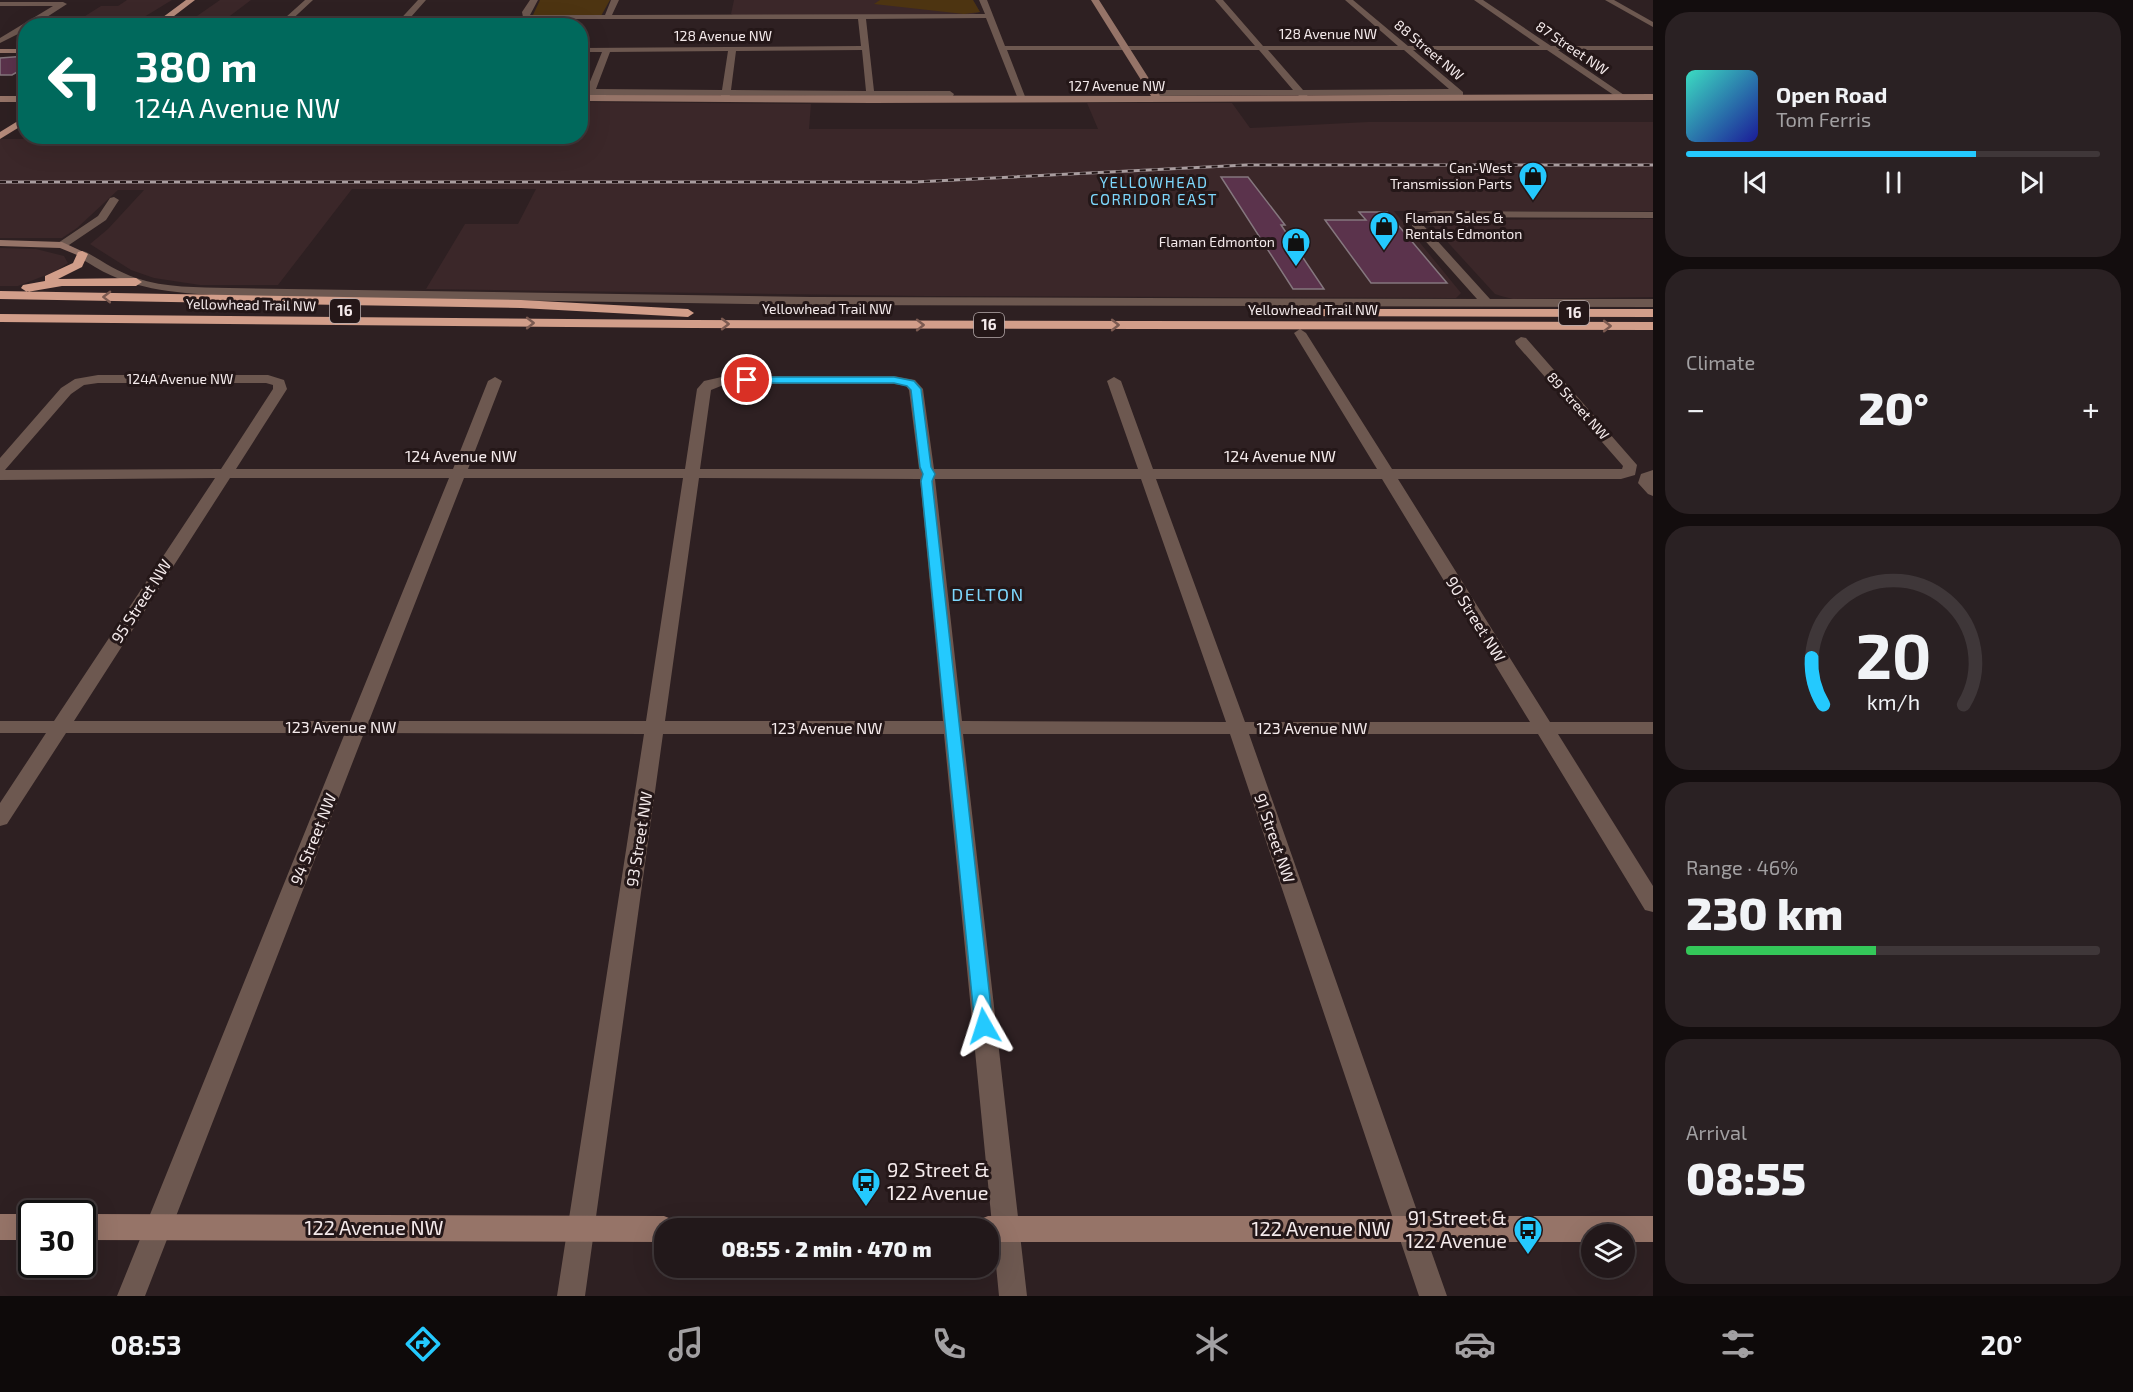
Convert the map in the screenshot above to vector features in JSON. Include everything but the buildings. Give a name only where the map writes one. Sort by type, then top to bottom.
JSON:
[{"type":"highway","points":[[22,289],[68,271],[78,265],[82,254]]},
{"type":"highway","points":[[0,293],[62,282],[136,282]]},
{"type":"highway","points":[[0,293],[509,303],[690,313]]},
{"type":"highway","name":"Yellowhead Trail NW","points":[[0,307],[690,313],[1653,313]]},
{"type":"highway","name":"Yellowhead Trail NW","points":[[0,318],[472,323],[1653,326]]},
{"type":"highway","points":[[0,325],[351,327],[472,323]]},
{"type":"main road","points":[[166,18],[191,0]]},
{"type":"main road","points":[[1095,0],[1156,96]]},
{"type":"main road","points":[[0,51],[18,51]]},
{"type":"main road","name":"127 Avenue NW","points":[[588,95],[1022,99],[1303,95],[1653,97]]},
{"type":"main road","points":[[0,99],[18,99]]},
{"type":"main road","points":[[0,136],[18,124]]},
{"type":"main road","points":[[0,243],[62,245],[82,254]]},
{"type":"main road","points":[[0,1227],[18,1227]]},
{"type":"main road","name":"122 Avenue NW","points":[[96,1227],[654,1229]]},
{"type":"main road","name":"122 Avenue NW","points":[[999,1229],[1653,1229]]},
{"type":"street","points":[[289,18],[309,0]]},
{"type":"street","points":[[405,18],[422,0]]},
{"type":"street","points":[[533,18],[527,17],[526,12],[534,0]]},
{"type":"street","points":[[607,18],[615,0]]},
{"type":"street","points":[[983,0],[1022,99]]},
{"type":"street","points":[[1220,0],[1303,95]]},
{"type":"street","name":"88 Street NW","points":[[1349,0],[1460,95]]},
{"type":"street","name":"87 Street NW","points":[[1478,0],[1621,97]]},
{"type":"street","points":[[1610,0],[1653,25]]},
{"type":"street","points":[[0,4],[66,2]]},
{"type":"street","points":[[39,18],[66,2]]},
{"type":"street","points":[[588,20],[722,13],[862,17],[990,16]]},
{"type":"street","points":[[862,17],[871,97]]},
{"type":"street","points":[[0,41],[18,31]]},
{"type":"street","name":"128 Avenue NW","points":[[588,50],[866,48]]},
{"type":"street","name":"128 Avenue NW","points":[[1003,48],[1653,48]]},
{"type":"street","points":[[726,96],[732,49]]},
{"type":"street","points":[[588,89],[607,50]]},
{"type":"street","name":"127 Avenue NW","points":[[871,97],[950,94]]},
{"type":"street","points":[[62,245],[102,218],[114,200]]},
{"type":"street","points":[[1487,303],[1418,226],[1417,218],[1436,214],[1653,214]]},
{"type":"street","name":"Yellowhead Trail NW","points":[[82,254],[119,276],[136,282],[180,290],[229,292],[704,300],[1653,303]]},
{"type":"street","name":"90 Street NW","points":[[1300,333],[1653,904]]},
{"type":"street","name":"89 Street NW","points":[[1521,341],[1630,465],[1630,472]]},
{"type":"street","name":"124A Avenue NW","points":[[0,467],[66,391],[80,382],[98,379],[246,379],[279,383]]},
{"type":"street","name":"93 Street NW","points":[[571,1296],[704,389],[709,384],[726,380],[894,380],[910,383],[916,389],[926,474]]},
{"type":"street","name":"94 Street NW","points":[[131,1296],[495,381]]},
{"type":"street","name":"91 Street NW","points":[[1114,381],[1433,1296]]},
{"type":"street","name":"95 Street NW","points":[[0,819],[280,388],[279,383]]},
{"type":"street","name":"124 Avenue NW","points":[[0,475],[224,473],[1621,474],[1630,472]]},
{"type":"street","points":[[926,474],[952,728],[996,1218]]},
{"type":"street","name":"123 Avenue NW","points":[[0,727],[1653,728]]},
{"type":"street","points":[[999,1237],[1013,1296]]},
{"type":"shaded area","points":[[127,0],[172,0],[142,18],[82,18],[101,6],[118,6]]},
{"type":"shaded area","points":[[220,0],[251,0],[227,18],[194,18]]},
{"type":"shaded area","points":[[540,0],[610,0],[601,16],[533,15]]},
{"type":"shaded area","points":[[734,0],[973,0],[980,12],[970,15],[734,16],[731,14]]},
{"type":"shaded area","points":[[880,0],[973,0],[980,12],[964,14],[874,4]]},
{"type":"shaded area","points":[[588,102],[811,104],[809,129],[1098,129],[1087,103],[1232,103],[1250,128],[1368,122],[1653,122],[1653,211],[1394,211],[1461,293],[1456,298],[924,296],[426,289],[465,224],[518,224],[536,189],[352,189],[278,285],[200,285],[154,278],[131,270],[90,244],[108,229],[144,190],[118,190],[77,228],[62,238],[0,238],[0,139],[18,139],[18,144],[588,144]]},
{"type":"shaded area","points":[[1653,219],[1653,297],[1513,299],[1501,296],[1495,294],[1431,224],[1436,220]]},
{"type":"shaded area","points":[[0,248],[36,249],[64,256],[68,263],[54,272],[18,286],[0,286]]},
{"type":"railway","points":[[0,182],[915,182],[1246,165],[1653,165]]},
{"type":"place","name":"Can-West Transmission Parts","points":[[1533,202]]},
{"type":"place","name":"Flaman Sales & Rentals Edmonton","points":[[1384,252]]},
{"type":"place","name":"Flaman Edmonton","points":[[1296,268]]},
{"type":"place","name":"92 Street & 122 Avenue","points":[[866,1208]]},
{"type":"place","name":"91 Street & 122 Avenue","points":[[1528,1256]]},
{"type":"district","name":"YELLOWHEAD CORRIDOR EAST","points":[[1154,192]]},
{"type":"district","name":"DELTON","points":[[988,595]]},
{"type":"route","points":[[747,380],[894,380],[910,383],[916,389],[925,467],[929,474],[927,481],[984,1026]]}]
